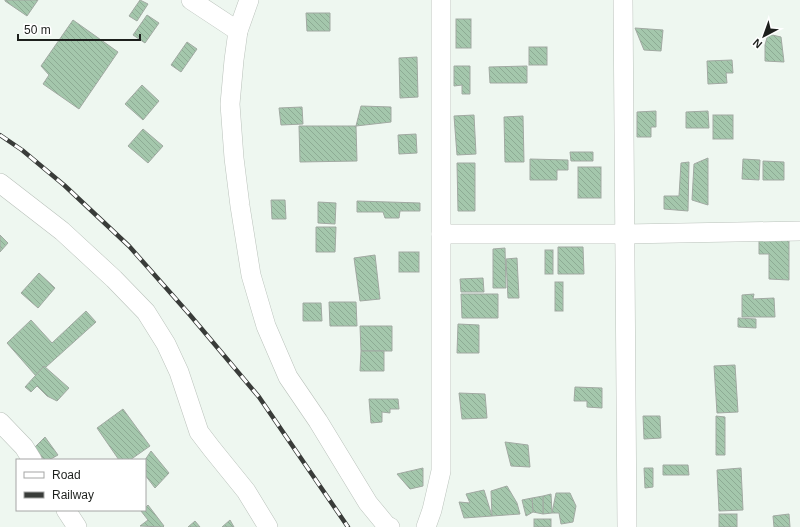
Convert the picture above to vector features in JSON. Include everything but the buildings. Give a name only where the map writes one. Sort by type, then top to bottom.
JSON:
[{"type":"street","points":[[190,0],[238,31]]},
{"type":"street","points":[[249,0],[238,31],[230,104],[234,158],[251,275],[266,326],[288,377],[322,427],[368,503],[387,526],[390,527]]},
{"type":"street","points":[[426,527],[432,510],[441,471],[441,0]]},
{"type":"street","points":[[622,0],[627,527]]},
{"type":"street","points":[[0,183],[62,231],[114,279],[146,312],[166,344],[179,372],[199,432],[246,491],[268,527]]},
{"type":"street","points":[[441,234],[624,234],[800,231]]},
{"type":"street","points":[[0,422],[24,447],[31,459]]},
{"type":"street","points":[[67,511],[78,527]]},
{"type":"railway","points":[[0,135],[22,150],[64,185],[129,246],[190,315],[259,397],[348,527]]}]
